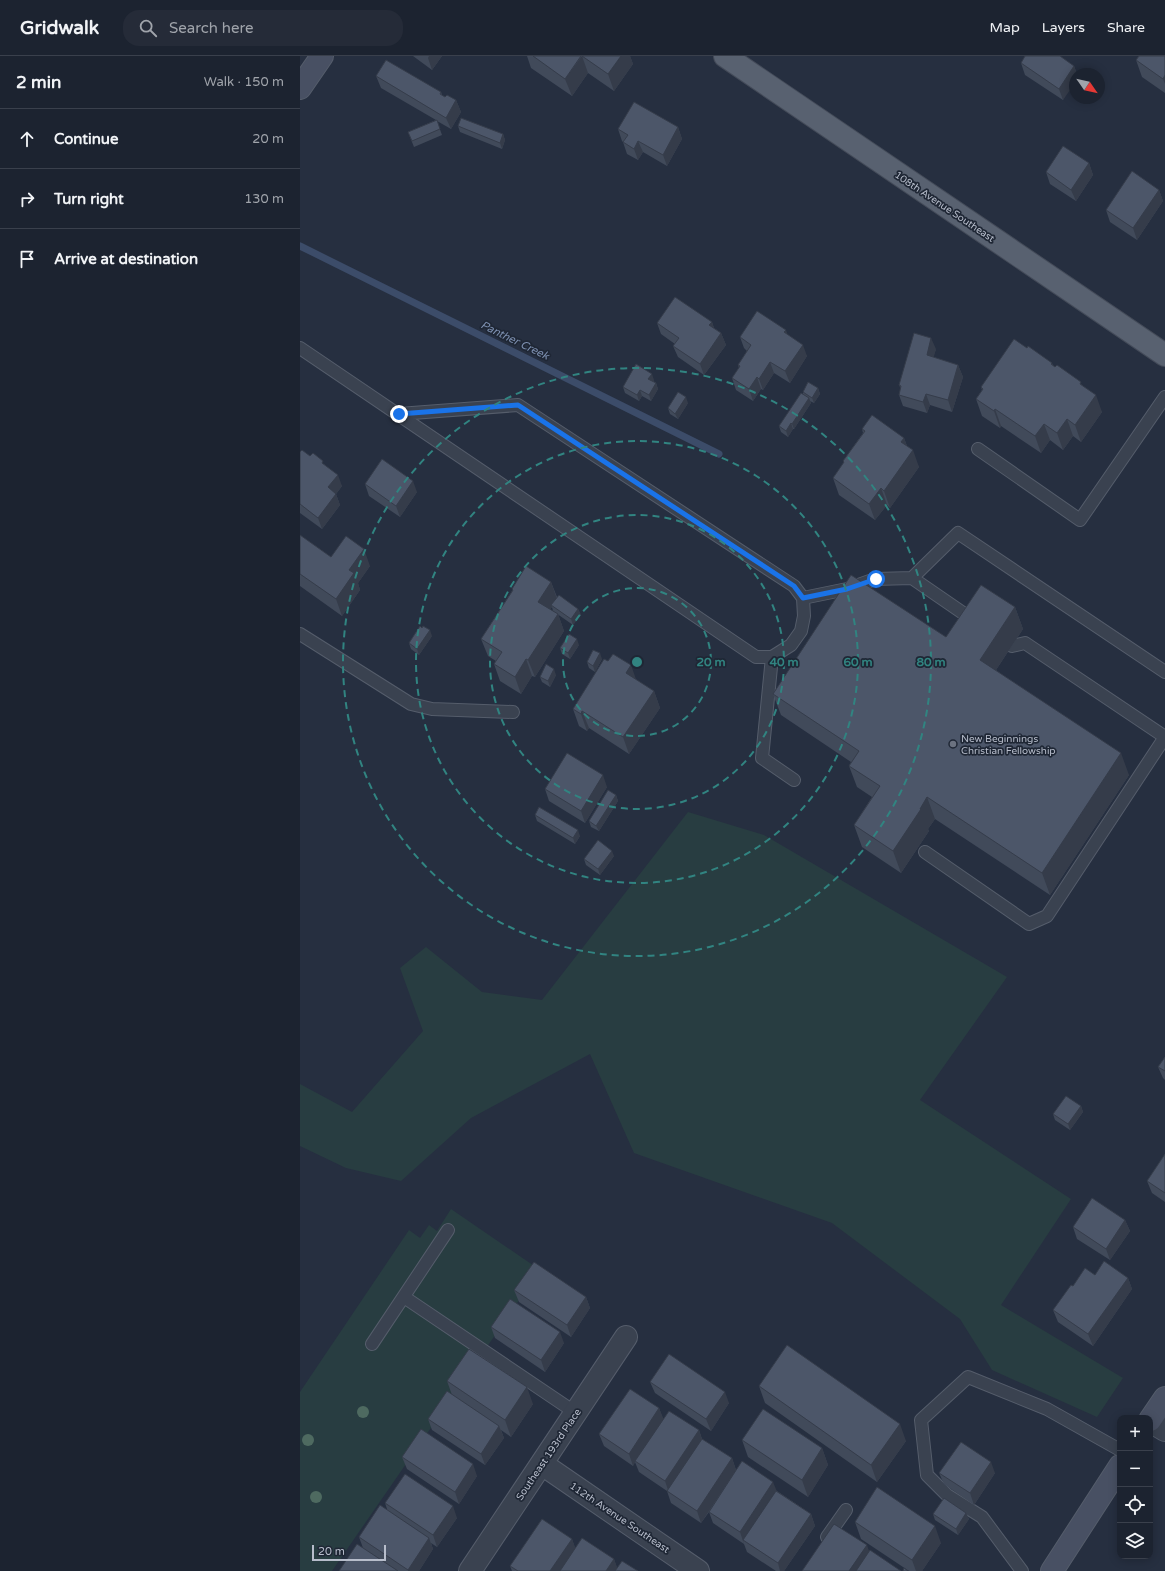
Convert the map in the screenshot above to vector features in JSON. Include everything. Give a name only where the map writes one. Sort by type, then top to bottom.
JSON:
[{"type":"main road","name":"108th Avenue Southeast","points":[[725,56],[1165,355]]},
{"type":"street","points":[[300,88],[322,56]]},
{"type":"street","name":"Southeast 193rd Place","points":[[470,1571],[626,1337]]},
{"type":"street","points":[[1153,1416],[1165,1398]]},
{"type":"street","points":[[1153,1423],[1165,1430]]},
{"type":"street","name":"112th Avenue Southeast","points":[[542,1464],[698,1571]]},
{"type":"street","points":[[1052,1571],[1117,1471]]},
{"type":"lane","points":[[300,348],[756,657],[772,657],[790,645],[801,631],[804,616],[803,598],[794,586],[518,405],[399,414]]},
{"type":"lane","points":[[978,449],[1080,520],[1165,397]]},
{"type":"lane","points":[[912,578],[958,533],[1165,672]]},
{"type":"lane","points":[[803,598],[847,589],[876,579],[912,578],[978,623]]},
{"type":"lane","points":[[300,634],[411,704],[432,709],[513,712]]},
{"type":"lane","points":[[925,852],[1029,924],[1040,920],[1047,916],[1165,737],[1025,643],[1012,646]]},
{"type":"lane","points":[[772,657],[762,758],[794,780]]},
{"type":"lane","points":[[372,1344],[448,1230]]},
{"type":"lane","points":[[404,1297],[576,1413]]},
{"type":"lane","points":[[1022,1571],[982,1517],[947,1495],[927,1476],[921,1420],[968,1377],[1046,1409],[1117,1448]]},
{"type":"lane","points":[[820,1547],[846,1510]]},
{"type":"green space","points":[[688,812],[764,835],[1007,977],[920,1100],[1071,1199],[1001,1305],[1123,1378],[1097,1417],[992,1370],[960,1319],[832,1223],[634,1153],[590,1054],[471,1118],[401,1181],[346,1168],[300,1146],[300,1084],[352,1112],[423,1031],[400,968],[426,947],[482,992],[542,1000]]},
{"type":"green space","points":[[451,1209],[540,1270],[332,1571],[300,1571],[300,1392],[409,1230],[420,1238],[429,1225],[437,1231]]},
{"type":"building","points":[[533,56],[581,56],[565,79]]},
{"type":"building","points":[[582,56],[621,56],[608,74]]},
{"type":"building","points":[[1025,56],[1060,56],[1074,66],[1073,68],[1069,68],[1069,74],[1059,89],[1021,63]]},
{"type":"building","points":[[1139,56],[1165,56],[1165,75],[1163,79],[1136,60]]},
{"type":"building","points":[[386,60],[441,92],[440,94],[445,97],[447,95],[456,100],[446,118],[376,76]]},
{"type":"building","points":[[634,102],[678,127],[663,155],[638,141],[634,149],[623,142],[628,135],[618,129]]},
{"type":"building","points":[[461,118],[503,134],[500,143],[458,126]]},
{"type":"building","points":[[437,120],[440,129],[412,141],[408,132]]},
{"type":"building","points":[[1063,146],[1089,163],[1071,190],[1046,172]]},
{"type":"building","points":[[1132,171],[1159,190],[1133,228],[1106,210]]},
{"type":"building","points":[[675,297],[712,322],[709,325],[721,333],[700,364],[673,346],[679,338],[657,323]]},
{"type":"building","points":[[757,311],[786,330],[784,332],[803,345],[785,371],[770,362],[759,379],[757,377],[749,389],[732,378],[740,366],[738,365],[751,345],[740,337]]},
{"type":"building","points":[[914,333],[931,338],[927,355],[958,365],[948,400],[926,394],[923,402],[899,395],[901,386],[899,385]]},
{"type":"building","points":[[1014,339],[1027,348],[1028,346],[1052,363],[1051,364],[1055,367],[1057,365],[1096,395],[1075,425],[1067,419],[1057,433],[1044,424],[1035,436],[995,409],[994,411],[976,399],[983,389],[981,387]]},
{"type":"building","points":[[636,364],[652,374],[648,379],[656,383],[649,395],[640,390],[637,395],[623,387]]},
{"type":"building","points":[[808,382],[818,388],[812,398],[803,392]]},
{"type":"building","points":[[678,392],[686,397],[675,414],[668,408]]},
{"type":"building","points":[[801,393],[809,398],[786,431],[779,426]]},
{"type":"building","points":[[872,415],[904,438],[901,442],[913,450],[884,491],[881,488],[869,504],[833,478],[844,462],[843,461],[865,431],[862,429]]},
{"type":"building","points":[[302,450],[310,456],[313,453],[323,461],[322,463],[338,475],[328,487],[336,494],[318,518],[300,504],[300,452]]},
{"type":"building","points":[[382,459],[413,481],[396,506],[365,484]]},
{"type":"building","points":[[300,535],[331,557],[346,536],[364,549],[349,570],[354,573],[336,599],[300,574]]},
{"type":"building","points":[[526,566],[551,582],[538,602],[558,614],[515,677],[494,664],[502,652],[481,639],[513,590],[512,589]]},
{"type":"building","name":"New Beginnings Christian Fellowship","points":[[851,575],[946,637],[981,585],[1015,607],[980,660],[1121,753],[1042,873],[927,797],[921,809],[893,851],[854,825],[880,786],[849,766],[859,751],[773,694]]},
{"type":"building","points":[[559,595],[578,609],[571,619],[551,605]]},
{"type":"building","points":[[420,626],[430,630],[417,649],[409,643]]},
{"type":"building","points":[[569,634],[577,639],[568,653],[560,648]]},
{"type":"building","points":[[593,650],[600,653],[593,666],[587,662]]},
{"type":"building","points":[[613,654],[631,665],[626,673],[654,691],[623,737],[582,711],[581,714],[573,709],[604,659],[608,661]]},
{"type":"building","points":[[546,664],[554,669],[548,681],[540,677]]},
{"type":"building","points":[[567,753],[603,775],[581,811],[545,789]]},
{"type":"building","points":[[608,790],[616,795],[596,826],[589,821]]},
{"type":"building","points":[[539,807],[578,830],[573,838],[535,815]]},
{"type":"building","points":[[598,840],[612,851],[598,869],[584,859]]},
{"type":"building","points":[[1165,1057],[1165,1071],[1158,1067]]},
{"type":"building","points":[[1066,1096],[1081,1106],[1068,1124],[1053,1114]]},
{"type":"building","points":[[1165,1154],[1165,1193],[1147,1181]]},
{"type":"building","points":[[1092,1198],[1125,1220],[1106,1249],[1073,1227]]},
{"type":"building","points":[[1104,1261],[1128,1278],[1088,1334],[1053,1310],[1071,1285],[1073,1286],[1085,1268],[1095,1275]]},
{"type":"building","points":[[534,1262],[586,1297],[567,1325],[514,1290]]},
{"type":"building","points":[[510,1299],[560,1332],[541,1360],[491,1327]]},
{"type":"building","points":[[787,1345],[900,1424],[871,1465],[759,1386]]},
{"type":"building","points":[[469,1349],[527,1387],[505,1420],[447,1381]]},
{"type":"building","points":[[669,1354],[725,1392],[706,1419],[650,1382]]},
{"type":"building","points":[[630,1389],[659,1408],[629,1454],[599,1434]]},
{"type":"building","points":[[447,1391],[499,1426],[481,1454],[428,1419]]},
{"type":"building","points":[[763,1409],[822,1448],[802,1480],[742,1440]]},
{"type":"building","points":[[669,1411],[699,1430],[665,1481],[635,1461]]},
{"type":"building","points":[[421,1429],[473,1464],[455,1492],[402,1457]]},
{"type":"building","points":[[702,1439],[732,1458],[697,1511],[667,1491]]},
{"type":"building","points":[[961,1442],[991,1462],[970,1493],[939,1473]]},
{"type":"building","points":[[742,1461],[773,1482],[740,1532],[709,1512]]},
{"type":"building","points":[[405,1474],[453,1506],[433,1535],[385,1503]]},
{"type":"building","points":[[877,1487],[935,1526],[912,1560],[855,1522]]},
{"type":"building","points":[[776,1491],[811,1514],[778,1563],[743,1540]]},
{"type":"building","points":[[944,1498],[966,1513],[956,1529],[933,1514]]},
{"type":"building","points":[[380,1505],[429,1538],[408,1570],[359,1537]]},
{"type":"building","points":[[542,1519],[572,1539],[550,1571],[518,1571],[510,1566]]},
{"type":"building","points":[[834,1524],[867,1545],[849,1571],[802,1571]]},
{"type":"building","points":[[582,1538],[614,1559],[606,1571],[560,1571]]},
{"type":"building","points":[[357,1544],[398,1571],[339,1571]]},
{"type":"building","points":[[870,1550],[901,1571],[856,1571]]},
{"type":"building","points":[[622,1561],[638,1571],[615,1571]]},
{"type":"waterway","name":"Panther Creek","points":[[300,246],[719,454]]},
{"type":"place","name":"New Beginnings Christian Fellowship","points":[[953,744]]},
{"type":"route","points":[[399,414],[518,405],[794,586],[803,598],[847,589],[876,579]]}]
